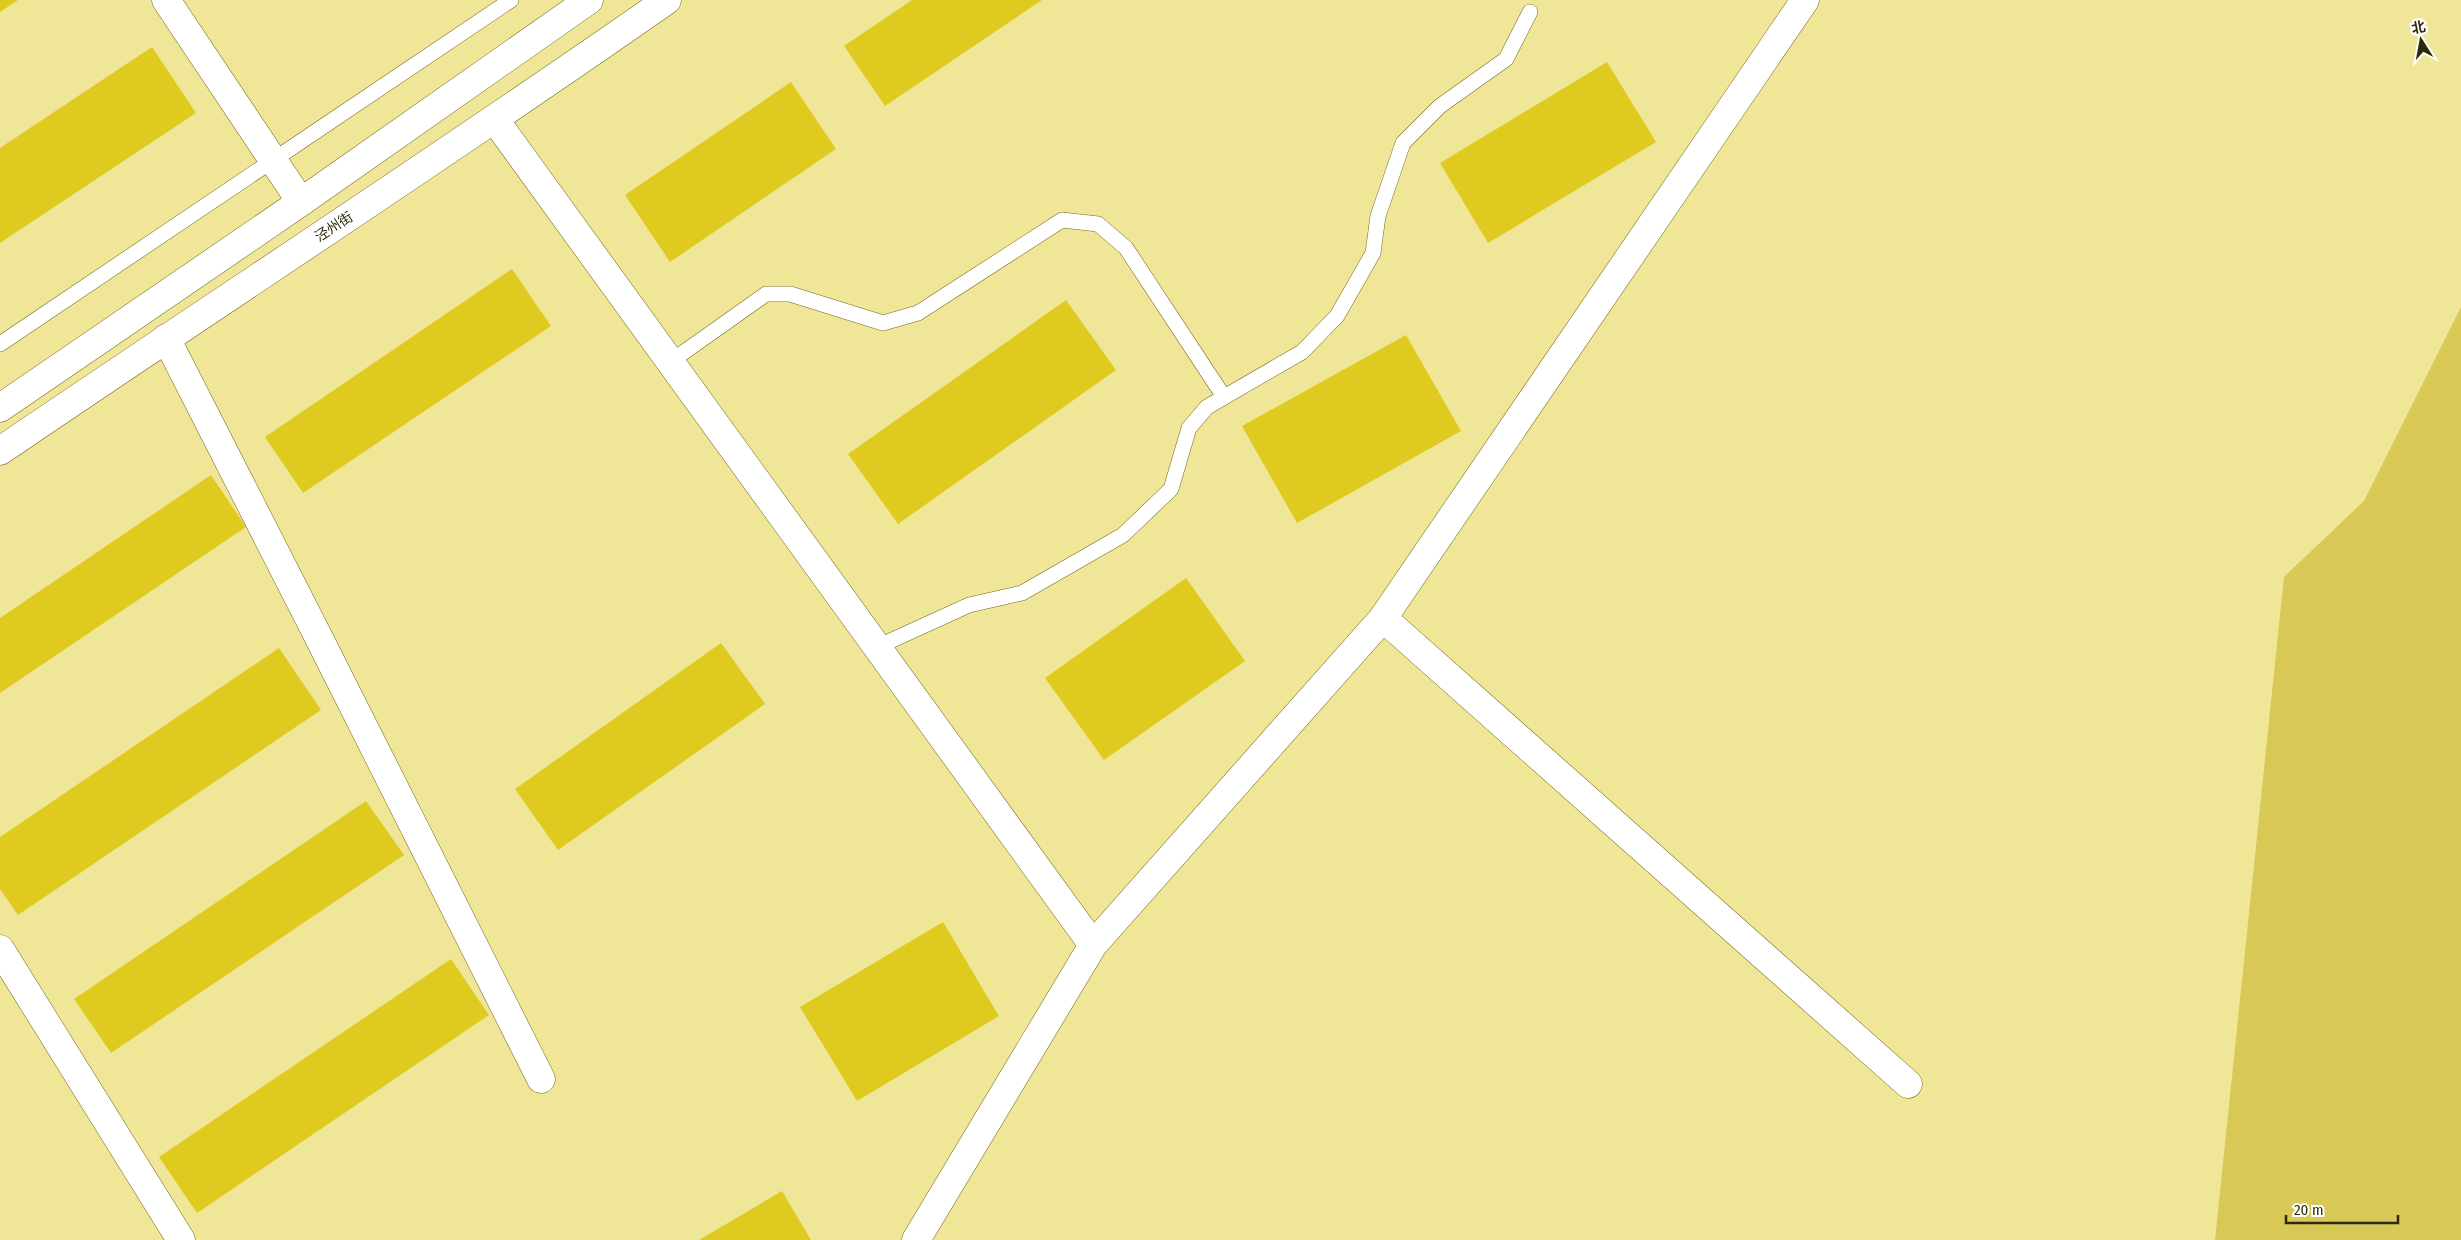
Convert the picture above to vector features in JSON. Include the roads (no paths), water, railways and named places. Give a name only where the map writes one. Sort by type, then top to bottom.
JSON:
[{"type":"street","points":[[166,0],[301,202]]},
{"type":"street","points":[[0,408],[301,202],[589,0]]},
{"type":"street","name":"泾州街","points":[[0,451],[166,338],[495,120],[667,0]]},
{"type":"street","points":[[916,1240],[1093,945],[1383,618],[1805,0]]},
{"type":"street","points":[[495,120],[1093,945]]},
{"type":"street","points":[[166,338],[541,1079]]},
{"type":"street","points":[[1383,618],[1908,1084]]},
{"type":"street","points":[[0,949],[181,1240]]},
{"type":"lane","points":[[0,344],[511,0]]},
{"type":"lane","points":[[877,647],[969,605],[1022,593],[1123,535],[1172,489],[1189,428],[1207,407],[1302,352],[1337,316],[1373,254],[1378,216],[1403,143],[1440,106],[1506,59],[1530,12]]},
{"type":"lane","points":[[670,362],[766,294],[790,294],[883,323],[918,313],[1062,220],[1098,224],[1126,248],[1224,397]]}]
